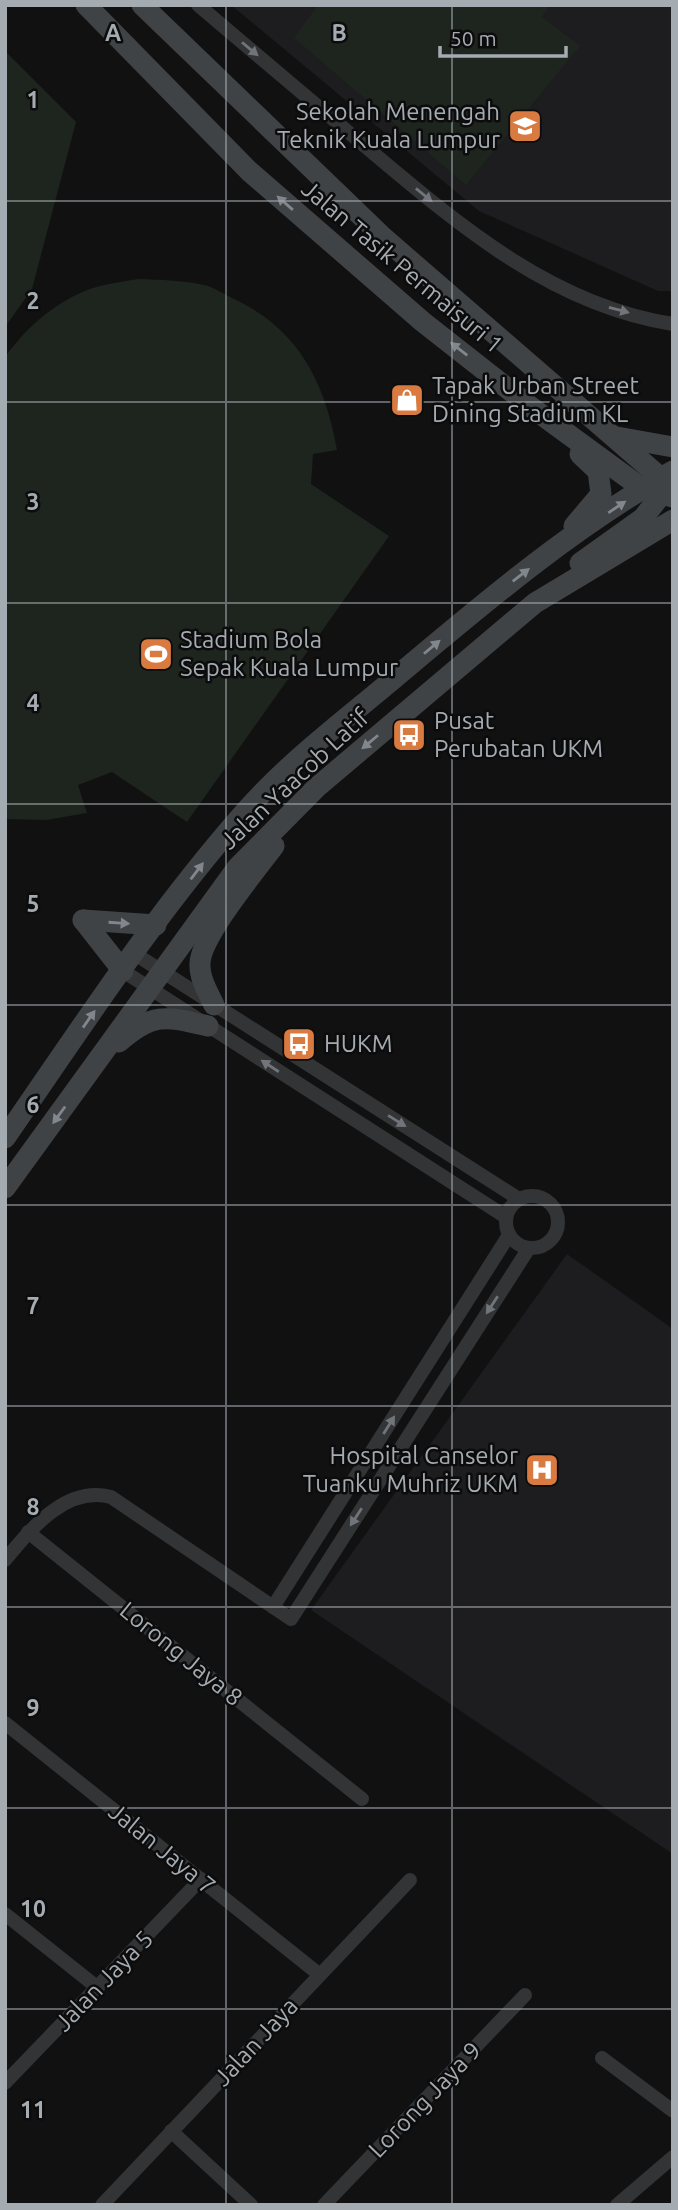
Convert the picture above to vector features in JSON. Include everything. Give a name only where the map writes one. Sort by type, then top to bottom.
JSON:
[{"type":"street","name":"Jalan Tasik Permaisuri 1","points":[[86,5],[249,172],[424,322],[531,407],[662,486]]},
{"type":"street","name":"Jalan Tasik Permaisuri 1","points":[[142,5],[384,238],[615,437],[662,486]]},
{"type":"street","points":[[198,5],[425,197],[495,250],[539,278],[598,304],[673,324]]},
{"type":"street","points":[[362,269],[384,238]]},
{"type":"street","points":[[531,407],[598,471],[601,485],[601,494],[552,551]]},
{"type":"street","points":[[615,437],[673,447]]},
{"type":"street","points":[[535,603],[589,555],[643,518],[662,486]]},
{"type":"street","name":"Jalan Yaacob Latif","points":[[5,1138],[156,925],[213,850],[278,778],[464,620],[552,551],[662,486]]},
{"type":"street","name":"Jalan Yaacob Latif","points":[[5,1188],[237,868],[316,788],[535,603],[673,520]]},
{"type":"street","points":[[647,537],[673,526]]},
{"type":"street","points":[[214,1004],[202,977],[200,961],[208,940],[316,788]]},
{"type":"street","points":[[156,925],[83,920],[129,962],[155,979],[208,1026],[506,1217]]},
{"type":"street","points":[[129,962],[155,979],[214,1004],[519,1199]]},
{"type":"street","points":[[99,1060],[143,1023],[170,1018],[208,1026]]},
{"type":"street","points":[[527,1196],[544,1199],[551,1204],[558,1220],[557,1228],[549,1242],[529,1248],[514,1241],[509,1235],[506,1217],[519,1199],[527,1196]]},
{"type":"street","points":[[273,1607],[509,1235]]},
{"type":"street","points":[[5,1560],[28,1532],[51,1513],[76,1498],[100,1494],[111,1497],[291,1619],[529,1248]]},
{"type":"street","name":"Lorong Jaya 8","points":[[28,1532],[362,1799]]},
{"type":"street","name":"Jalan Jaya 7","points":[[5,1723],[320,1975]]},
{"type":"street","name":"Jalan Jaya 5","points":[[5,2082],[201,1880]]},
{"type":"street","name":"Jalan Jaya","points":[[102,2205],[410,1880]]},
{"type":"street","points":[[5,1914],[98,1988]]},
{"type":"street","name":"Lorong Jaya 9","points":[[324,2205],[525,1994]]},
{"type":"street","points":[[602,2058],[673,2111]]},
{"type":"street","points":[[171,2131],[251,2205]]},
{"type":"street","points":[[617,2205],[673,2157]]},
{"type":"shaded area","name":"Sekolah Menengah Teknik Kuala Lumpur","points":[[231,5],[673,5],[673,291],[658,291],[479,211]]},
{"type":"shaded area","points":[[318,5],[550,5],[542,17],[580,46],[466,185],[294,38]]},
{"type":"shaded area","points":[[5,51],[76,122],[32,289],[5,327]]},
{"type":"shaded area","name":"Stadium Bola Sepak Kuala Lumpur","points":[[138,279],[182,281],[211,287],[255,310],[291,341],[316,380],[332,425],[337,450],[313,454],[311,484],[389,536],[187,822],[112,772],[78,785],[87,813],[46,820],[5,819],[5,357],[35,323],[59,304],[100,286]]},
{"type":"shaded area","name":"Hospital Canselor Tuanku Muhriz UKM","points":[[567,1254],[673,1329],[673,1854],[311,1610]]},
{"type":"place","name":"Sekolah Menengah Teknik Kuala Lumpur","points":[[525,126]]},
{"type":"place","name":"Tapak Urban Street Dining Stadium KL","points":[[407,400]]},
{"type":"place","name":"Stadium Bola Sepak Kuala Lumpur","points":[[156,654]]},
{"type":"place","name":"Pusat Perubatan UKM","points":[[409,735]]},
{"type":"place","name":"HUKM","points":[[299,1044]]},
{"type":"place","name":"Hospital Canselor Tuanku Muhriz UKM","points":[[542,1470]]}]
